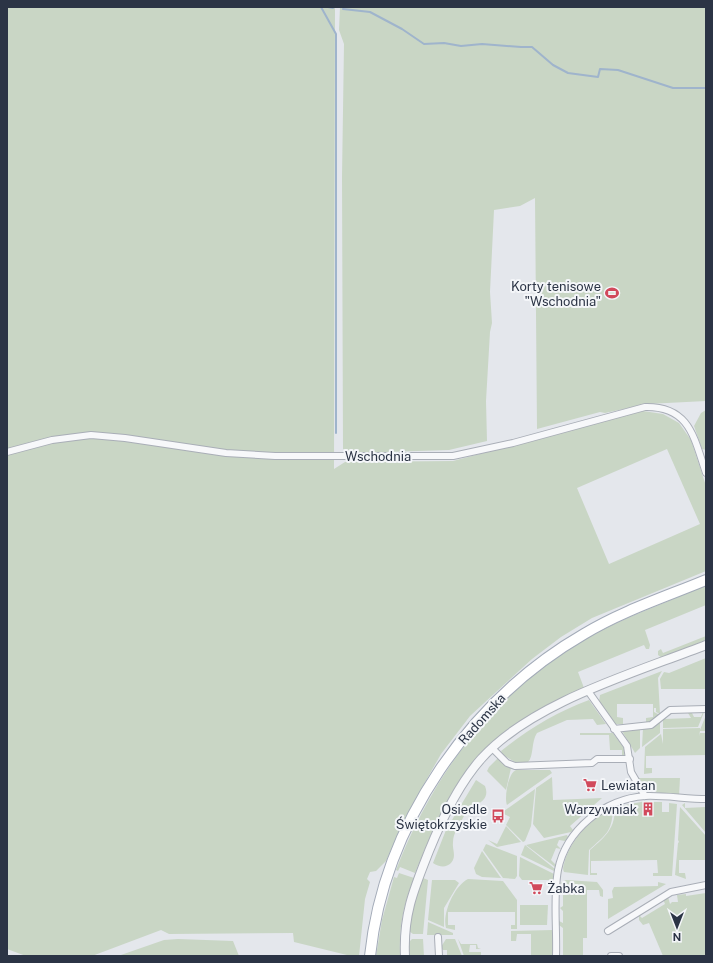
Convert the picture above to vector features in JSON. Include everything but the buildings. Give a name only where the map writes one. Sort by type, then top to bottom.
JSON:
[{"type":"main road","name":"Radomska","points":[[370,956],[382,896],[389,872],[407,828],[437,775],[470,730],[510,688],[566,644],[611,620],[706,580]]},
{"type":"street","name":"Wschodnia","points":[[7,452],[52,440],[91,435],[125,438],[226,453],[275,456],[453,456],[513,443],[645,407],[657,407],[668,409],[679,416],[690,428],[706,473]]},
{"type":"street","points":[[405,956],[404,937],[409,905],[430,847],[444,816],[480,760],[492,748],[538,715],[588,691],[706,646]]},
{"type":"street","points":[[588,691],[627,746],[631,772],[645,796]]},
{"type":"street","points":[[614,728],[652,725],[670,710],[706,709]]},
{"type":"street","points":[[492,748],[507,762],[520,766],[592,763],[597,759],[630,759]]},
{"type":"street","points":[[556,956],[558,875],[566,848],[581,826],[602,810],[616,803],[645,796],[706,799]]},
{"type":"street","points":[[608,931],[671,892],[706,885]]},
{"type":"street","points":[[438,937],[439,956]]},
{"type":"street","points":[[611,956],[618,956]]},
{"type":"green space","points":[[7,7],[335,7],[334,469],[345,462],[453,461],[643,411],[663,414],[679,423],[691,440],[706,486],[706,571],[592,618],[561,637],[532,659],[470,716],[441,754],[406,816],[386,861],[376,871],[370,872],[367,879],[370,882],[365,899],[359,956],[351,956],[294,942],[293,933],[169,934],[161,930],[92,956],[26,956],[7,949]],"holes":[[[667,449],[700,524],[609,564],[577,488]]]},
{"type":"green space","points":[[340,7],[706,7],[706,401],[647,404],[605,413],[600,412],[537,429],[535,198],[520,206],[494,210],[490,292],[492,323],[490,332],[486,401],[487,441],[449,450],[355,453],[343,449],[342,177],[344,44],[339,30]]},
{"type":"green space","points":[[706,410],[706,450],[702,449],[694,426],[701,413]]},
{"type":"green space","points":[[706,585],[706,605],[645,630],[650,645],[649,649],[646,649],[644,645],[578,672],[584,688],[538,710],[496,738],[473,762],[455,788],[433,830],[415,873],[400,867],[398,871],[396,870],[411,835],[448,768],[496,709],[524,683],[554,659],[601,630]]},
{"type":"green space","points":[[706,636],[706,640],[662,658],[658,655],[658,651],[661,649],[663,653]]},
{"type":"green space","points":[[706,658],[706,689],[661,689],[660,679],[664,672],[669,673]]},
{"type":"green space","points":[[662,671],[658,678],[660,714],[656,712],[656,708],[654,708],[654,712],[660,715],[652,722],[646,724],[646,718],[653,717],[653,704],[617,704],[617,717],[623,718],[623,724],[615,724],[599,702],[600,695]]},
{"type":"green space","points":[[589,700],[606,724],[597,725],[593,719],[567,720],[537,733],[528,762],[515,762],[503,755],[501,751],[532,728]]},
{"type":"green space","points":[[703,712],[698,727],[663,728],[663,719],[691,718],[688,713],[692,713],[694,717],[701,717]]},
{"type":"green space","points":[[706,715],[706,731],[700,731],[699,736],[700,733],[706,733],[706,755],[646,756],[646,768],[652,768],[652,773],[644,774],[645,747],[661,734],[663,744],[663,729],[700,728],[700,730]]},
{"type":"green space","points":[[660,722],[660,733],[642,747],[643,728],[653,728]]},
{"type":"green space","points":[[640,729],[640,748],[635,753],[622,731]]},
{"type":"green space","points":[[580,733],[613,733],[626,753],[622,757],[622,750],[610,750],[609,735],[580,735]]},
{"type":"green space","points":[[498,758],[505,766],[511,768],[506,790],[487,771]]},
{"type":"green space","points":[[516,770],[550,770],[552,773],[507,805],[507,786],[513,772]]},
{"type":"green space","points":[[552,777],[553,800],[602,798],[570,826],[573,830],[571,832],[544,838],[533,824],[536,788]]},
{"type":"green space","points":[[637,778],[680,778],[679,796],[655,792]]},
{"type":"green space","points":[[476,780],[485,786],[486,797],[467,812],[457,829],[453,839],[454,858],[451,863],[449,865],[440,866],[433,863],[446,830]]},
{"type":"green space","points":[[535,789],[531,826],[525,841],[523,842],[506,825],[510,817],[504,814],[504,811]]},
{"type":"green space","points":[[646,801],[650,802],[650,804],[645,804],[645,813],[651,813],[652,802],[662,802],[662,812],[669,812],[669,803],[677,804],[672,876],[653,876],[653,873],[658,873],[657,860],[591,861],[591,873],[597,873],[597,875],[590,875],[590,850],[605,836],[611,827],[615,815],[615,807]]},
{"type":"green space","points":[[685,803],[685,808],[706,807],[706,833],[682,805]]},
{"type":"green space","points":[[680,807],[706,836],[706,860],[679,860],[679,873],[685,873],[686,879],[675,875],[679,842]]},
{"type":"green space","points":[[613,808],[611,823],[607,832],[589,850],[588,875],[564,872],[563,868],[568,852],[578,836],[590,823]]},
{"type":"green space","points":[[506,826],[521,842],[497,847],[488,840],[497,844]]},
{"type":"green space","points":[[567,835],[568,837],[565,841],[559,840],[557,845],[561,849],[556,848],[551,860],[556,865],[555,867],[526,845]]},
{"type":"green space","points":[[486,844],[517,856],[517,876],[515,879],[503,878],[483,850]]},
{"type":"green space","points":[[525,845],[555,869],[554,871],[521,855]]},
{"type":"green space","points":[[482,851],[501,878],[482,877],[476,874],[474,868]]},
{"type":"green space","points":[[520,857],[554,874],[553,880],[522,880],[519,876]]},
{"type":"green space","points":[[399,873],[414,878],[402,916],[400,956],[376,956],[382,920],[394,877],[397,878]]},
{"type":"green space","points":[[423,878],[428,880],[423,934],[413,934],[409,931],[411,910]]},
{"type":"green space","points":[[468,879],[503,881],[517,900],[517,929],[511,929],[511,925],[515,925],[515,912],[448,912],[448,925],[455,925],[455,930],[446,928],[446,915],[450,901],[458,888]]},
{"type":"green space","points":[[432,880],[455,880],[459,883],[444,908],[444,927],[428,920]]},
{"type":"green space","points":[[566,880],[597,882],[603,890],[603,897],[600,896],[599,890],[587,890],[587,938],[583,938],[583,956],[563,956],[563,928],[559,925],[559,921],[563,923],[563,911],[560,908],[563,906],[563,885],[560,883]]},
{"type":"green space","points":[[658,882],[666,884],[608,919],[608,899],[613,898],[612,891],[614,887],[658,886]]},
{"type":"green space","points":[[706,893],[706,956],[663,956],[649,923],[643,925],[639,920],[639,915],[642,918],[665,904],[663,899],[668,897],[670,904],[672,902],[678,902],[677,895],[686,894],[686,896]]},
{"type":"green space","points":[[520,905],[548,905],[547,925],[520,925]]},
{"type":"green space","points":[[428,922],[453,933],[453,935],[427,935]]},
{"type":"green space","points":[[553,930],[553,956],[531,956],[531,934],[517,934],[516,941],[511,941],[511,931]]},
{"type":"green space","points":[[178,939],[233,941],[239,956],[118,956],[164,940]]},
{"type":"green space","points":[[412,939],[423,939],[424,956],[408,956],[409,942]]},
{"type":"green space","points":[[446,939],[455,939],[462,956],[447,956],[447,950],[443,950],[441,947]]},
{"type":"green space","points":[[458,939],[461,944],[477,944],[478,948],[481,949],[476,949],[476,945],[470,945],[469,952],[481,952],[481,956],[464,956]]},
{"type":"waterway","points":[[321,7],[336,34],[336,433]]},
{"type":"waterway","points":[[328,7],[333,8]]},
{"type":"waterway","points":[[343,9],[370,12],[402,29],[424,44],[444,43],[461,46],[482,44],[532,47],[553,65],[568,73],[598,77],[600,69],[618,70],[673,88],[706,88]]},
{"type":"place","name":"Korty tenisowe \"Wschodnia\"","points":[[612,293]]},
{"type":"place","name":"Lewiatan","points":[[590,785]]},
{"type":"place","name":"Warzywniak","points":[[648,809]]},
{"type":"place","name":"Osiedle Świętokrzyskie","points":[[498,816]]},
{"type":"place","name":"Żabka","points":[[536,888]]}]
